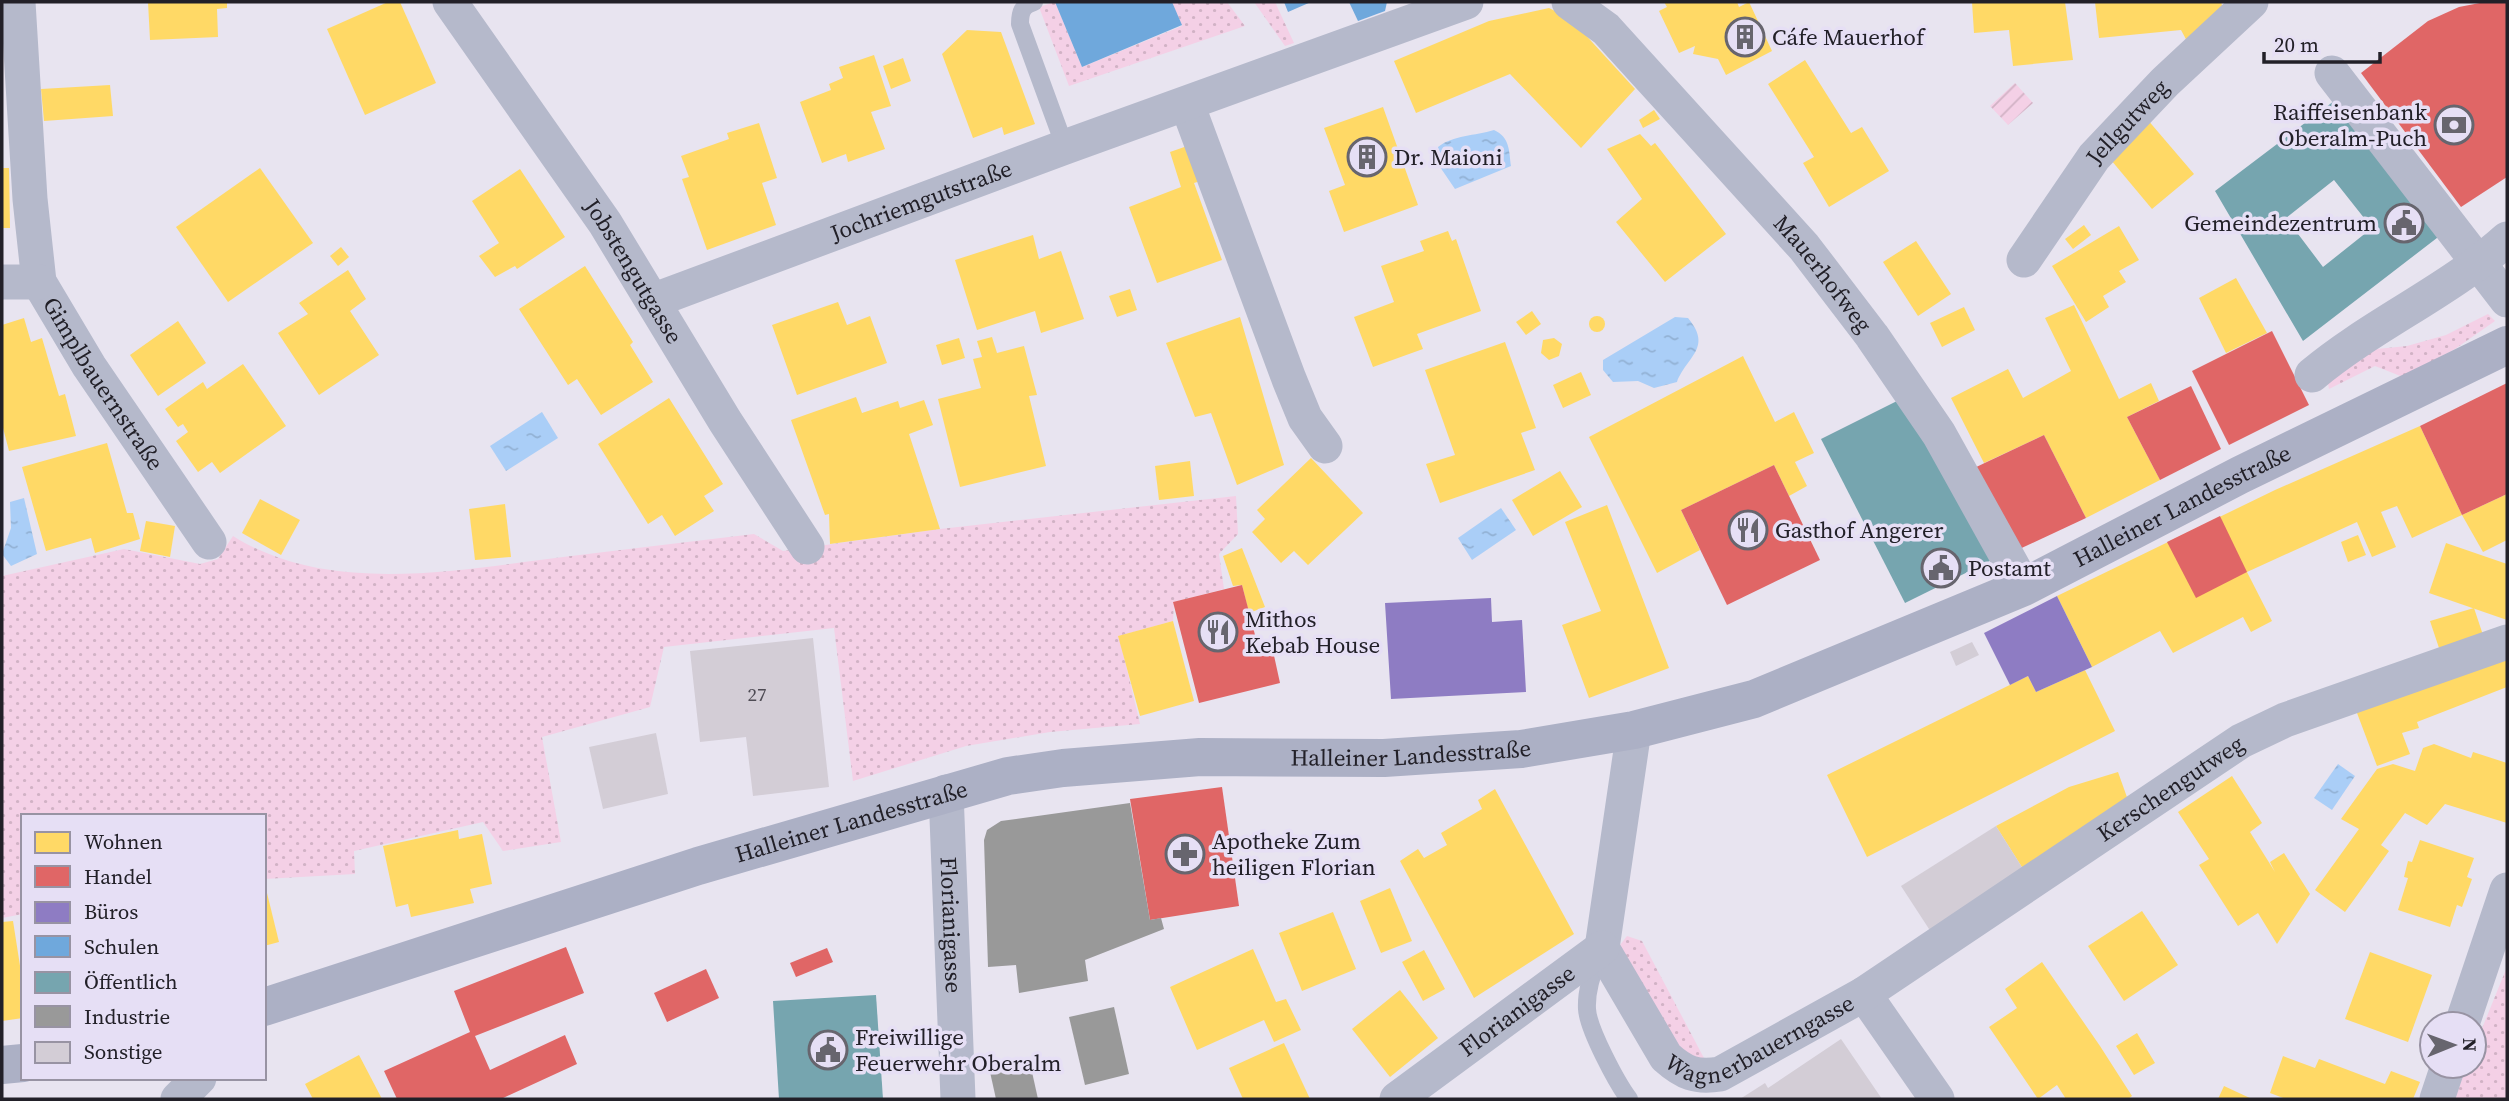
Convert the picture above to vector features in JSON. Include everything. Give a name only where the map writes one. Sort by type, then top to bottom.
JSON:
[{"type":"main road","name":"Halleiner Landesstraße","points":[[266,1006],[698,866],[1008,776],[1063,768],[1200,757],[1384,758],[1521,750],[1634,730],[1782,690],[2024,587],[2240,475],[2507,345]]},
{"type":"main road","points":[[2,1065],[21,1063]]},
{"type":"street","name":"Gimplbauernstraße","points":[[18,2],[30,199],[39,282],[89,366],[209,542]]},
{"type":"street","name":"Jobstengutgasse","points":[[450,2],[606,223],[655,300],[725,421],[807,547]]},
{"type":"street","name":"Jochriemgutstraße","points":[[655,300],[1065,147],[1466,2]]},
{"type":"street","name":"Mauerhofweg","points":[[1569,2],[1606,29],[1804,247],[1872,336],[1940,434],[2024,587]]},
{"type":"street","name":"Jellgutweg","points":[[2024,260],[2094,158],[2165,82],[2251,2]]},
{"type":"street","points":[[2332,74],[2481,262],[2507,300]]},
{"type":"street","points":[[1187,104],[1289,379],[1305,418],[1325,446]]},
{"type":"street","points":[[2312,375],[2343,349],[2481,262],[2507,239]]},
{"type":"street","points":[[2,282],[39,282]]},
{"type":"street","name":"Kerschengutweg","points":[[1864,994],[2241,741],[2285,720],[2507,642]]},
{"type":"street","points":[[1602,948],[1634,730]]},
{"type":"street","name":"Florianigasse","points":[[946,792],[958,1099]]},
{"type":"street","points":[[2467,1010],[2507,890]]},
{"type":"street","name":"Wagnerbauerngasse","points":[[1602,948],[1666,1057],[1680,1069],[1699,1078],[1720,1074],[1864,994],[1937,1099]]},
{"type":"street","name":"Florianigasse","points":[[1398,1099],[1602,948]]},
{"type":"street","points":[[178,1099],[197,1080]]},
{"type":"street","points":[[2437,1099],[2443,1080]]},
{"type":"lane","points":[[1034,2],[1026,5],[1020,13],[1020,24],[1065,147]]},
{"type":"lane","points":[[1602,948],[1590,982],[1587,1011],[1616,1080],[1629,1099]]},
{"type":"shaded area","points":[[1055,2],[1082,67],[1182,26],[1172,2],[1227,2],[1245,26],[1069,86],[1039,7]]},
{"type":"shaded area","points":[[1254,2],[1275,2],[1294,43],[1285,46]]},
{"type":"shaded area","points":[[2015,83],[2033,103],[2008,125],[1990,106]]},
{"type":"shaded area","points":[[2488,314],[2495,321],[2455,349],[2403,377],[2375,366],[2329,389],[2327,378],[2367,350],[2407,346],[2446,335]]},
{"type":"shaded area","points":[[1236,496],[1238,534],[1219,554],[1224,589],[1174,602],[1173,621],[1119,636],[1140,724],[1050,732],[966,746],[853,781],[834,628],[664,647],[650,707],[542,737],[561,842],[503,851],[483,822],[354,851],[355,874],[266,879],[266,814],[21,814],[21,914],[2,918],[2,576],[124,549],[200,564],[218,559],[233,536],[270,555],[310,566],[394,574],[480,568],[754,534],[783,551],[940,529]]},
{"type":"shaded area","points":[[1627,936],[1642,941],[1705,1060],[1679,1054],[1620,945]]},
{"type":"shaded area","points":[[2507,967],[2507,1099],[2455,1099],[2461,1080],[2488,1080],[2488,1014]]},
{"type":"water","points":[[1494,130],[1506,141],[1511,166],[1455,189],[1440,167],[1438,147],[1457,138]]},
{"type":"water","points":[[1675,317],[1688,318],[1698,337],[1696,351],[1677,382],[1654,388],[1638,381],[1613,382],[1603,370],[1603,360]]},
{"type":"water","points":[[542,412],[558,438],[506,471],[490,446]]},
{"type":"water","points":[[24,498],[37,554],[11,566],[2,554],[11,528],[10,502]]},
{"type":"water","points":[[1501,508],[1516,530],[1472,560],[1458,538]]},
{"type":"water","points":[[2338,764],[2355,776],[2332,810],[2314,798]]},
{"type":"building: Wohnen","points":[[148,2],[227,2],[227,8],[217,9],[218,37],[150,40]]},
{"type":"building: Wohnen","points":[[388,2],[400,2],[436,83],[365,115],[327,29]]},
{"type":"building: Wohnen","name":"Cáfe Mauerhof","points":[[1664,2],[1737,2],[1739,7],[1749,2],[1772,51],[1726,75],[1718,59],[1693,54],[1695,46],[1679,53],[1659,11],[1667,7]]},
{"type":"building: Wohnen","points":[[1972,2],[2065,2],[2073,60],[2013,66],[2009,30],[1974,33]]},
{"type":"building: Wohnen","points":[[2095,2],[2221,2],[2224,12],[2188,43],[2181,30],[2099,38]]},
{"type":"building: Wohnen","points":[[1549,8],[1571,19],[1635,89],[1581,148],[1510,74],[1416,113],[1394,61],[1489,21]]},
{"type":"building: Wohnen","points":[[967,30],[1001,32],[1035,124],[1004,135],[1002,127],[973,138],[942,54]]},
{"type":"building: Wohnen","points":[[874,55],[891,106],[871,112],[885,149],[848,162],[846,154],[822,163],[800,102],[831,90],[829,84],[843,78],[839,67]]},
{"type":"building: Wohnen","points":[[903,58],[911,81],[891,89],[883,66]]},
{"type":"building: Wohnen","points":[[1805,60],[1851,133],[1862,127],[1889,171],[1829,207],[1803,163],[1814,157],[1768,84]]},
{"type":"building: Wohnen","points":[[110,85],[113,116],[44,121],[41,89]]},
{"type":"building: Wohnen","name":"Dr. Maioni","points":[[1383,107],[1418,205],[1344,232],[1329,191],[1345,185],[1324,128]]},
{"type":"building: Wohnen","points":[[1654,110],[1660,119],[1643,128],[1639,120]]},
{"type":"building: Wohnen","points":[[2147,119],[2194,174],[2152,209],[2106,154]]},
{"type":"building: Wohnen","points":[[759,123],[777,178],[762,183],[776,225],[707,250],[682,179],[689,177],[681,156],[729,139],[727,133]]},
{"type":"building: Wohnen","points":[[1640,134],[1651,146],[1655,143],[1726,234],[1665,282],[1616,222],[1642,199],[1607,149]]},
{"type":"building: Wohnen","points":[[1193,144],[1204,180],[1194,183],[1222,260],[1157,283],[1129,207],[1181,187],[1170,152]]},
{"type":"building: Wohnen","points":[[2,168],[9,168],[10,228],[2,228]]},
{"type":"building: Wohnen","points":[[260,168],[313,243],[228,302],[176,227]]},
{"type":"building: Wohnen","points":[[520,169],[565,237],[517,269],[515,266],[495,277],[479,256],[499,243],[472,201]]},
{"type":"building: Wohnen","points":[[2084,225],[2091,235],[2073,249],[2065,239]]},
{"type":"building: Wohnen","points":[[2119,226],[2139,260],[2119,271],[2126,282],[2103,296],[2109,307],[2086,322],[2052,266]]},
{"type":"building: Wohnen","points":[[1448,231],[1452,241],[1456,239],[1481,311],[1417,334],[1423,349],[1373,367],[1354,317],[1394,302],[1381,266],[1424,251],[1420,241]]},
{"type":"building: Wohnen","points":[[1033,235],[1039,259],[1061,251],[1084,319],[1041,333],[1035,311],[977,330],[955,260]]},
{"type":"building: Wohnen","points":[[1916,241],[1951,294],[1918,316],[1883,262]]},
{"type":"building: Wohnen","points":[[341,247],[349,257],[338,266],[330,256]]},
{"type":"building: Wohnen","points":[[585,266],[633,342],[630,345],[653,382],[601,415],[577,379],[568,385],[519,309]]},
{"type":"building: Wohnen","points":[[348,270],[366,299],[350,311],[379,355],[319,395],[278,333],[308,314],[299,303]]},
{"type":"building: Wohnen","points":[[2236,278],[2267,333],[2226,353],[2199,298]]},
{"type":"building: Wohnen","points":[[1130,289],[1137,310],[1117,317],[1109,296]]},
{"type":"building: Wohnen","points":[[838,302],[847,325],[870,316],[887,363],[797,395],[772,325]]},
{"type":"building: Wohnen","points":[[2074,305],[2119,399],[2151,383],[2159,401],[2127,417],[2160,480],[2086,518],[2044,435],[1984,463],[1951,398],[2008,369],[2023,398],[2071,371],[2045,318]]},
{"type":"building: Wohnen","points":[[1964,307],[1975,330],[1942,347],[1930,323]]},
{"type":"building: Wohnen","points":[[1532,311],[1541,324],[1526,335],[1516,322]]},
{"type":"building: Wohnen","points":[[1597,316],[1605,324],[1597,332],[1589,324]]},
{"type":"building: Wohnen","points":[[1240,317],[1284,465],[1237,485],[1211,413],[1195,417],[1166,343]]},
{"type":"building: Wohnen","points":[[24,318],[31,342],[42,338],[59,396],[65,394],[76,436],[9,451],[2,424],[2,325]]},
{"type":"building: Wohnen","points":[[178,321],[206,363],[158,396],[130,355]]},
{"type":"building: Wohnen","points":[[992,337],[997,353],[1024,346],[1037,395],[1029,396],[1046,466],[960,487],[938,399],[981,388],[973,359],[982,357],[977,341]]},
{"type":"building: Wohnen","points":[[959,338],[965,358],[942,365],[936,345]]},
{"type":"building: Wohnen","points":[[1554,338],[1562,344],[1559,356],[1549,360],[1541,353],[1543,340]]},
{"type":"building: Wohnen","points":[[1505,342],[1536,428],[1521,433],[1535,470],[1440,503],[1426,464],[1455,455],[1425,370]]},
{"type":"building: Wohnen","points":[[1743,356],[1775,422],[1794,412],[1814,453],[1795,462],[1807,486],[1789,496],[1774,465],[1681,510],[1700,550],[1657,573],[1589,437]]},
{"type":"building: Wohnen","points":[[243,364],[286,426],[220,473],[212,462],[198,472],[176,441],[188,432],[183,424],[178,427],[165,409],[203,382],[207,389]]},
{"type":"building: Wohnen","points":[[1581,372],[1591,395],[1563,408],[1553,385]]},
{"type":"building: Wohnen","points":[[856,397],[862,413],[898,401],[900,408],[924,400],[933,425],[909,434],[940,529],[830,544],[829,514],[825,515],[791,420]]},
{"type":"building: Wohnen","points":[[669,398],[723,484],[704,496],[714,511],[675,536],[662,515],[648,524],[598,444]]},
{"type":"building: Wohnen","points":[[2420,426],[2462,515],[2412,538],[2397,506],[2381,512],[2396,547],[2372,557],[2357,522],[2247,572],[2272,621],[2251,632],[2243,617],[2173,653],[2160,631],[2092,667],[2057,596],[2275,490]]},
{"type":"building: Wohnen","points":[[107,443],[127,513],[133,513],[140,539],[95,553],[91,538],[46,551],[22,467]]},
{"type":"building: Wohnen","points":[[1311,458],[1363,513],[1308,565],[1294,551],[1281,563],[1252,532],[1265,519],[1257,510]]},
{"type":"building: Wohnen","points":[[1190,461],[1194,496],[1159,500],[1155,466]]},
{"type":"building: Wohnen","points":[[1560,471],[1582,507],[1533,536],[1512,500]]},
{"type":"building: Wohnen","points":[[2507,494],[2507,540],[2483,552],[2462,515]]},
{"type":"building: Wohnen","points":[[260,499],[300,520],[281,555],[242,533]]},
{"type":"building: Wohnen","points":[[505,504],[511,557],[475,560],[469,509]]},
{"type":"building: Wohnen","points":[[1607,505],[1669,668],[1589,698],[1562,625],[1601,611],[1565,522]]},
{"type":"building: Wohnen","points":[[146,521],[175,526],[170,557],[140,551]]},
{"type":"building: Wohnen","points":[[2358,535],[2366,555],[2348,562],[2341,542]]},
{"type":"building: Wohnen","points":[[2446,543],[2507,564],[2507,620],[2429,593]]},
{"type":"building: Wohnen","points":[[1242,548],[1265,607],[1249,613],[1242,585],[1233,586],[1223,556]]},
{"type":"building: Wohnen","points":[[2474,608],[2484,638],[2441,654],[2430,621]]},
{"type":"building: Wohnen","points":[[1173,621],[1194,701],[1140,716],[1118,636]]},
{"type":"building: Wohnen","points":[[2507,652],[2507,687],[2417,722],[2419,728],[2402,733],[2410,754],[2377,766],[2354,705]]},
{"type":"building: Wohnen","points":[[2085,670],[2115,731],[1867,857],[1827,775],[2028,676],[2036,692]]},
{"type":"building: Wohnen","points":[[2434,744],[2471,758],[2473,752],[2507,763],[2507,823],[2445,804],[2427,825],[2405,813],[2381,845],[2389,851],[2345,912],[2315,890],[2359,829],[2341,819],[2377,769],[2393,764],[2415,771],[2423,748]]},
{"type":"building: Wohnen","points":[[2118,772],[2128,800],[2025,872],[1996,826],[2069,787]]},
{"type":"building: Wohnen","points":[[2232,776],[2262,823],[2250,832],[2275,872],[2270,862],[2284,853],[2310,894],[2277,944],[2258,913],[2238,926],[2199,865],[2209,859],[2178,812]]},
{"type":"building: Wohnen","points":[[1495,789],[1574,934],[1474,998],[1400,861],[1418,849],[1424,858],[1447,845],[1441,833],[1482,809],[1478,800]]},
{"type":"building: Wohnen","points":[[458,830],[459,839],[482,834],[492,884],[470,889],[474,903],[411,917],[408,904],[396,907],[383,846]]},
{"type":"building: Wohnen","points":[[2420,840],[2474,858],[2467,877],[2472,879],[2462,907],[2457,905],[2450,927],[2398,910],[2408,878],[2404,877],[2408,861],[2412,862]]},
{"type":"building: Wohnen","points":[[1390,888],[1412,941],[1381,953],[1360,901]]},
{"type":"building: Wohnen","points":[[266,893],[267,893],[279,942],[266,945]]},
{"type":"building: Wohnen","points":[[2142,911],[2178,965],[2124,1001],[2088,946]]},
{"type":"building: Wohnen","points":[[1333,912],[1356,969],[1302,991],[1279,933]]},
{"type":"building: Wohnen","points":[[13,921],[21,972],[21,1018],[2,1021],[2,922]]},
{"type":"building: Wohnen","points":[[1253,949],[1276,1002],[1286,999],[1301,1030],[1274,1042],[1264,1020],[1197,1050],[1170,987]]},
{"type":"building: Wohnen","points":[[1424,950],[1445,989],[1423,1001],[1402,962]]},
{"type":"building: Wohnen","points":[[2370,952],[2432,975],[2408,1042],[2345,1019]]},
{"type":"building: Wohnen","points":[[2042,962],[2132,1096],[2128,1099],[2066,1099],[2057,1085],[2038,1099],[1989,1027],[2017,1008],[2005,989]]},
{"type":"building: Wohnen","points":[[1400,990],[1438,1038],[1390,1077],[1352,1029]]},
{"type":"building: Wohnen","points":[[2137,1033],[2155,1063],[2134,1075],[2116,1046]]},
{"type":"building: Wohnen","points":[[1284,1043],[1310,1099],[1243,1099],[1229,1068]]},
{"type":"building: Wohnen","points":[[359,1055],[382,1099],[313,1099],[305,1084]]},
{"type":"building: Wohnen","points":[[2283,1056],[2315,1068],[2319,1059],[2385,1084],[2391,1071],[2420,1082],[2413,1099],[2286,1099],[2270,1093]]},
{"type":"building: Wohnen","points":[[2224,1086],[2252,1099],[2218,1099]]},
{"type":"building: Handel","name":"Raiffeisenbank Oberalm-Puch","points":[[2485,2],[2507,2],[2507,177],[2461,207],[2361,73],[2428,21],[2459,7]]},
{"type":"building: Handel","points":[[2272,331],[2309,405],[2229,445],[2192,371]]},
{"type":"building: Handel","points":[[2507,383],[2507,494],[2462,515],[2420,426]]},
{"type":"building: Handel","points":[[2191,386],[2221,449],[2160,480],[2127,417]]},
{"type":"building: Handel","points":[[2044,435],[2086,518],[2013,552],[1972,469]]},
{"type":"building: Handel","name":"Gasthof Angerer","points":[[1774,465],[1820,560],[1727,605],[1681,510]]},
{"type":"building: Handel","points":[[2220,516],[2247,572],[2196,598],[2167,542]]},
{"type":"building: Handel","name":"Mithos Kebab House","points":[[1242,585],[1260,654],[1273,651],[1280,683],[1199,703],[1173,602]]},
{"type":"building: Handel","name":"Apotheke Zum heiligen Florian","points":[[1222,787],[1239,906],[1150,920],[1130,799]]},
{"type":"building: Handel","points":[[566,947],[584,993],[475,1036],[490,1070],[565,1035],[577,1064],[501,1099],[397,1099],[384,1071],[470,1032],[454,991]]},
{"type":"building: Handel","points":[[827,948],[833,962],[796,977],[790,963]]},
{"type":"building: Handel","points":[[706,969],[719,998],[667,1022],[654,993]]},
{"type":"building: Büros","points":[[2057,596],[2092,667],[2036,692],[2028,676],[2010,685],[1984,633]]},
{"type":"building: Büros","points":[[1491,598],[1492,622],[1522,620],[1526,692],[1391,699],[1385,603]]},
{"type":"building: Schulen","points":[[1055,2],[1172,2],[1182,25],[1082,67]]},
{"type":"building: Schulen","points":[[1284,2],[1311,2],[1288,12]]},
{"type":"building: Schulen","points":[[1349,2],[1387,2],[1385,11],[1358,21]]},
{"type":"building: Öffentlich","name":"Gemeindezentrum","points":[[2342,95],[2446,231],[2303,341],[2215,191]],"holes":[[[2334,180],[2372,228],[2323,267],[2286,218]]]},
{"type":"building: Öffentlich","points":[[1899,400],[1994,559],[1905,603],[1821,439]]},
{"type":"building: Öffentlich","name":"Freiwillige Feuerwehr Oberalm","points":[[876,995],[883,1099],[779,1099],[773,1001]]},
{"type":"building: Industrie","points":[[1130,803],[1150,920],[1161,918],[1164,929],[1085,960],[1088,981],[1019,993],[1016,965],[988,967],[984,840],[987,830],[1001,821]]},
{"type":"building: Industrie","points":[[1114,1007],[1129,1074],[1085,1085],[1069,1017]]},
{"type":"building: Industrie","points":[[1030,1063],[1038,1099],[996,1099],[990,1072]]},
{"type":"building: Sonstige","points":[[813,638],[829,787],[753,796],[746,737],[700,742],[690,651]]},
{"type":"building: Sonstige","points":[[1972,642],[1979,655],[1956,666],[1950,652]]},
{"type":"building: Sonstige","points":[[656,733],[668,794],[603,809],[589,747]]},
{"type":"building: Sonstige","points":[[1996,826],[2025,872],[1931,932],[1901,886]]},
{"type":"building: Sonstige","points":[[1841,1039],[1882,1099],[1740,1099],[1765,1083],[1768,1088]]},
{"type":"place","name":"Cáfe Mauerhof","points":[[1745,37]]},
{"type":"place","name":"Raiffeisenbank Oberalm-Puch","points":[[2454,125]]},
{"type":"place","name":"Dr. Maioni","points":[[1367,157]]},
{"type":"place","name":"Gemeindezentrum","points":[[2404,223]]},
{"type":"place","name":"Gasthof Angerer","points":[[1748,530]]},
{"type":"place","name":"Postamt","points":[[1941,568]]},
{"type":"place","name":"Mithos Kebab House","points":[[1218,632]]},
{"type":"place","name":"Apotheke Zum heiligen Florian","points":[[1185,854]]},
{"type":"place","name":"Freiwillige Feuerwehr Oberalm","points":[[828,1050]]}]
